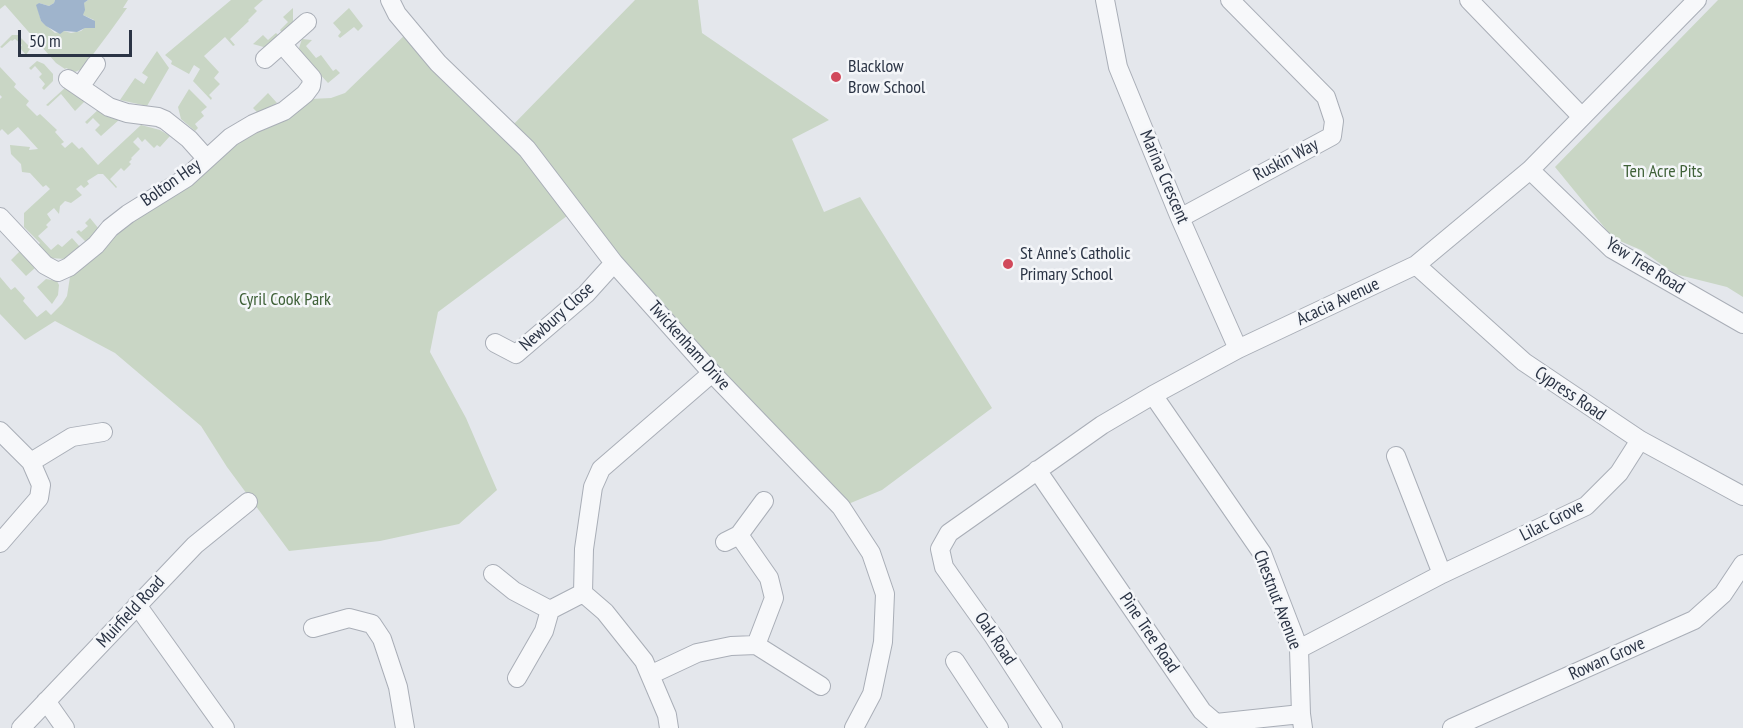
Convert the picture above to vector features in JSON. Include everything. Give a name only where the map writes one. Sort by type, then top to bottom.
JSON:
[{"type":"street","name":"Twickenham Drive","points":[[390,0],[398,14],[438,63],[527,149],[614,263],[712,373],[841,507],[871,552],[885,594],[883,642],[872,694],[854,728]]},
{"type":"street","name":"Marina Crescent","points":[[1105,0],[1118,68],[1180,218],[1238,349]]},
{"type":"street","name":"Ruskin Way","points":[[1180,218],[1332,136],[1334,121],[1326,97],[1230,0]]},
{"type":"street","points":[[1469,0],[1581,116]]},
{"type":"street","name":"Acacia Avenue","points":[[940,549],[949,532],[1102,425],[1238,349],[1416,265],[1530,170],[1697,0]]},
{"type":"street","points":[[265,59],[307,22]]},
{"type":"street","name":"Bolton Hey","points":[[0,217],[45,265],[58,272],[63,271],[81,258],[110,228],[128,214],[186,178],[206,158],[241,130],[284,111],[297,101],[311,86],[312,78],[282,44]]},
{"type":"street","points":[[96,64],[74,83],[109,107],[165,120],[184,134],[206,158]]},
{"type":"street","name":"Yew Tree Road","points":[[1530,170],[1612,249],[1743,324]]},
{"type":"street","name":"Newbury Close","points":[[495,343],[516,354],[586,294],[614,263]]},
{"type":"street","name":"Cypress Road","points":[[1416,265],[1524,362],[1640,440],[1743,496]]},
{"type":"street","points":[[669,728],[667,715],[644,661],[605,612],[584,593],[584,549],[592,487],[601,469],[712,373]]},
{"type":"street","name":"Chestnut Avenue","points":[[1153,395],[1262,553],[1299,649],[1302,721]]},
{"type":"street","points":[[0,431],[31,462],[41,485],[39,498],[0,543]]},
{"type":"street","points":[[31,462],[72,436],[103,432]]},
{"type":"street","name":"Lilac Grove","points":[[1299,649],[1442,574],[1586,506],[1619,473],[1640,440]]},
{"type":"street","points":[[1396,456],[1442,574]]},
{"type":"street","name":"Pine Tree Road","points":[[1037,470],[1202,711],[1216,723],[1302,721]]},
{"type":"street","points":[[756,645],[774,598],[769,578],[732,538],[764,501]]},
{"type":"street","name":"Muirfield Road","points":[[21,728],[195,545],[248,502]]},
{"type":"street","name":"Oak Road","points":[[940,549],[944,567],[994,637],[1053,728]]},
{"type":"street","name":"Rowan Grove","points":[[1452,728],[1694,620],[1723,594],[1743,564]]},
{"type":"street","points":[[493,574],[514,591],[550,610]]},
{"type":"street","points":[[517,678],[544,631],[550,610],[584,593]]},
{"type":"street","points":[[137,605],[225,728]]},
{"type":"street","points":[[313,628],[349,618],[372,624],[382,639],[398,687],[405,728]]},
{"type":"street","points":[[650,675],[697,653],[731,646],[756,645],[821,686]]},
{"type":"street","points":[[955,661],[999,728]]},
{"type":"street","points":[[46,701],[64,728]]},
{"type":"green space","points":[[0,0],[55,0],[49,6],[39,3],[37,6],[41,21],[55,33],[64,31],[71,33],[81,31],[94,20],[83,15],[84,3],[88,0],[128,0],[123,8],[127,8],[109,33],[82,69],[75,72],[56,63],[5,5],[0,9]]},
{"type":"green space","points":[[231,0],[263,0],[254,8],[257,11],[249,21],[230,39],[235,45],[233,46],[225,37],[204,56],[219,72],[214,78],[220,84],[209,95],[211,100],[193,81],[200,69],[194,65],[189,74],[171,64],[172,61],[165,55]]},
{"type":"green space","name":"Cyril Cook Park","points":[[635,0],[698,0],[702,33],[829,120],[792,139],[824,212],[860,197],[992,408],[882,490],[841,507],[575,210],[438,312],[430,352],[466,418],[497,490],[459,524],[380,541],[289,551],[227,467],[201,426],[115,353],[55,321],[25,340],[0,314],[0,277],[11,290],[15,287],[25,298],[23,301],[37,317],[46,310],[51,315],[67,296],[70,277],[128,225],[237,140],[311,99],[331,98],[345,93],[410,30],[508,130]]},
{"type":"green space","name":"Ten Acre Pits","points":[[1718,0],[1743,0],[1743,297],[1727,287],[1675,274],[1641,250],[1613,238],[1555,167]]},
{"type":"green space","points":[[293,8],[293,25],[282,33],[280,30],[288,22],[283,17]]},
{"type":"green space","points":[[349,8],[363,26],[358,31],[354,27],[340,38],[338,36],[341,32],[333,23]]},
{"type":"green space","points":[[276,33],[280,37],[267,48],[253,44],[263,35],[268,40]]},
{"type":"green space","points":[[12,35],[18,35],[29,46],[30,49],[26,55],[20,48],[22,45],[15,39],[2,48],[0,47]]},
{"type":"green space","points":[[302,39],[312,40],[306,46],[316,58],[321,55],[333,71],[336,69],[340,73],[328,83],[302,55],[299,48]]},
{"type":"green space","points":[[157,51],[169,68],[147,106],[120,100],[135,78],[144,84],[148,77],[142,73]]},
{"type":"green space","points":[[37,61],[44,64],[53,74],[53,81],[44,90],[42,88],[45,84],[39,77],[42,74],[35,66],[31,70],[29,68]]},
{"type":"green space","points":[[0,67],[16,84],[14,87],[29,101],[26,105],[57,130],[55,132],[64,142],[61,144],[65,148],[72,142],[79,149],[82,147],[98,165],[141,125],[160,130],[170,136],[160,147],[157,145],[154,148],[145,139],[142,142],[138,137],[133,142],[140,149],[131,158],[129,162],[131,164],[124,171],[121,168],[110,179],[116,188],[103,174],[98,174],[87,181],[89,184],[84,188],[81,185],[76,189],[82,195],[71,203],[65,201],[60,206],[59,214],[54,208],[47,214],[51,220],[46,225],[48,227],[38,236],[51,250],[58,244],[62,247],[72,238],[80,247],[65,259],[48,256],[38,245],[40,243],[24,227],[24,213],[50,189],[46,185],[43,187],[30,173],[22,172],[21,164],[11,154],[10,145],[30,147],[29,150],[38,149],[18,127],[8,135],[2,129],[0,131],[0,99],[2,97],[0,95]]},
{"type":"green space","points":[[66,87],[86,100],[75,111],[61,94],[48,106],[46,105]]},
{"type":"green space","points":[[189,89],[207,107],[201,112],[204,116],[195,124],[198,128],[195,131],[181,119],[178,107]]},
{"type":"green space","points":[[268,93],[277,103],[258,113],[253,108]]},
{"type":"green space","points":[[99,109],[120,119],[101,136],[95,130],[100,125],[93,118],[87,124],[85,122]]},
{"type":"green space","points":[[90,218],[99,229],[86,242],[76,232],[79,230],[81,232],[88,226],[85,223]]},
{"type":"green space","points":[[20,251],[35,268],[26,276],[11,260]]},
{"type":"green space","points":[[46,279],[57,281],[59,285],[58,295],[52,304],[37,287]]},
{"type":"water","points":[[55,0],[88,0],[84,3],[83,15],[95,21],[95,28],[85,28],[77,32],[64,31],[60,34],[46,26],[41,21],[36,5],[39,3],[49,6]]},
{"type":"place","name":"Blacklow Brow School","points":[[836,77]]},
{"type":"place","name":"St Anne's Catholic Primary School","points":[[1008,264]]}]
